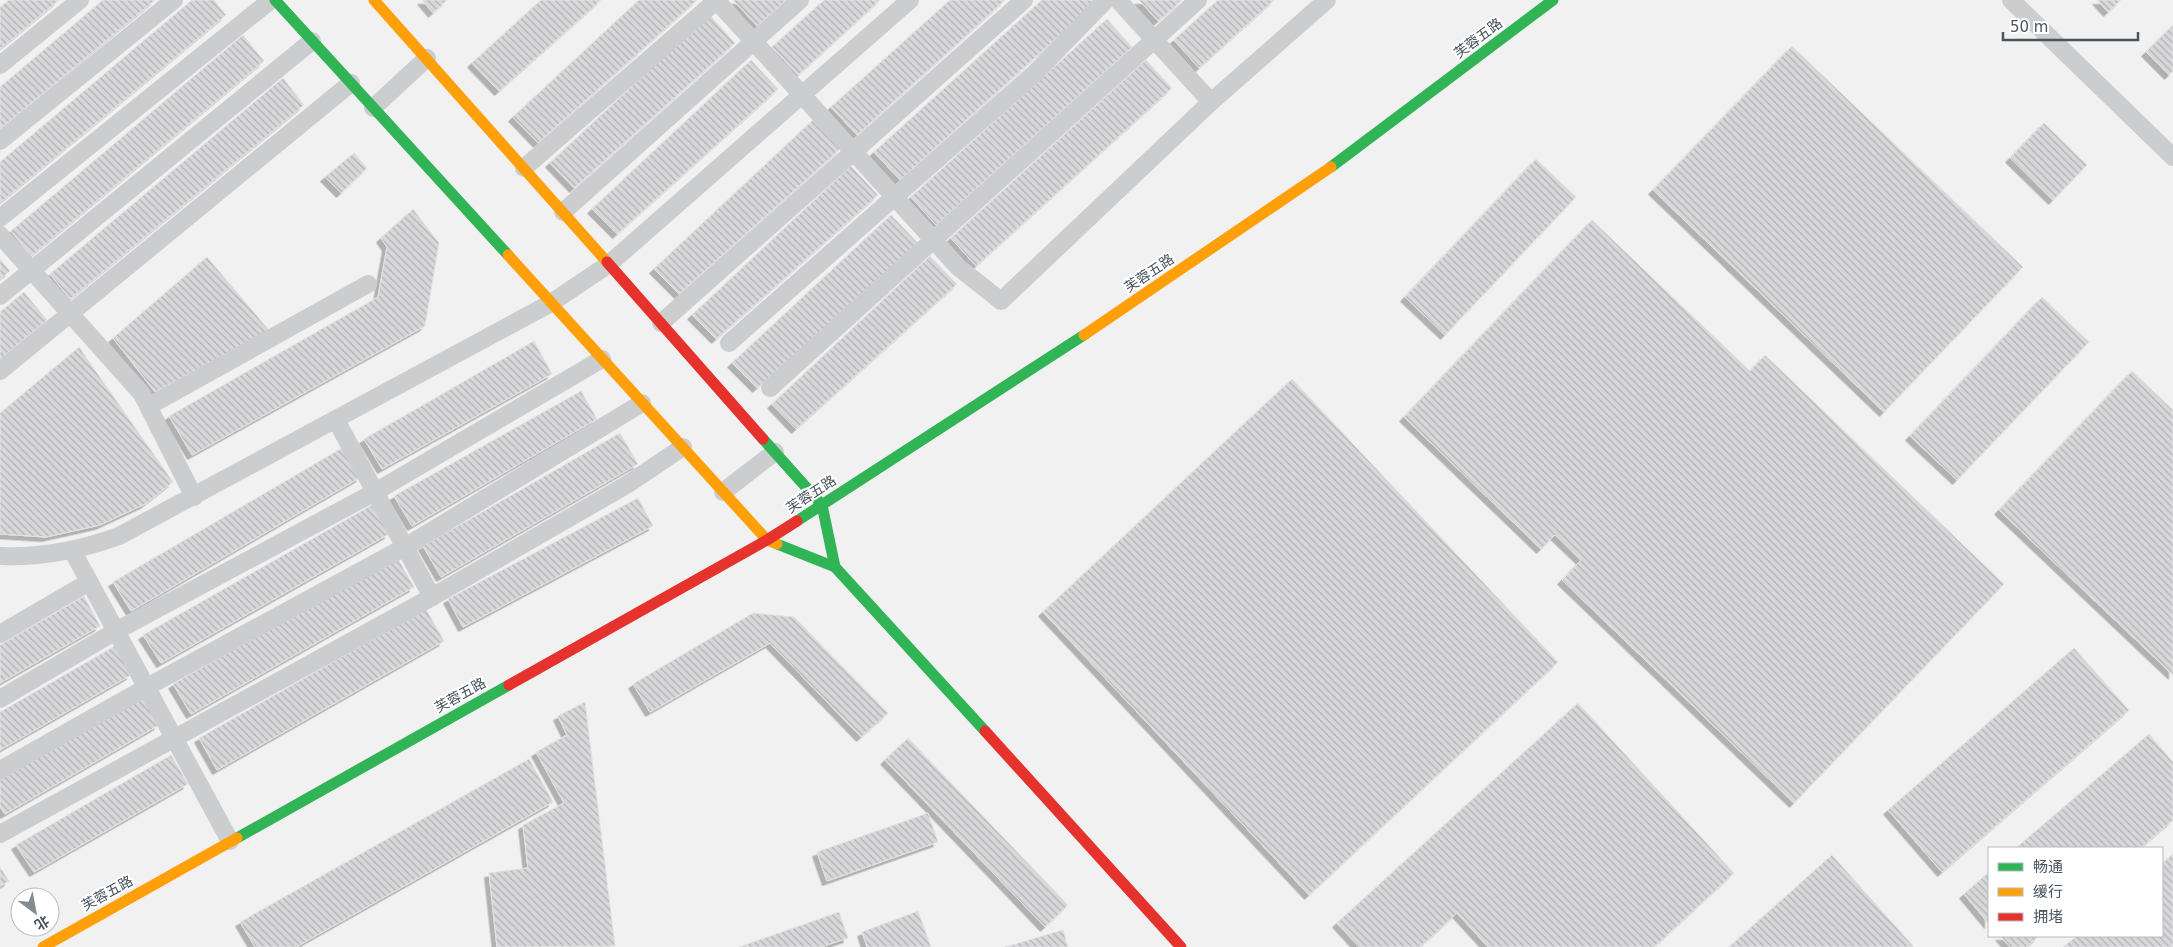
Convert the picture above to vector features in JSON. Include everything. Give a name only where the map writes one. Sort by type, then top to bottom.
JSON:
[{"type":"street","points":[[0,65],[80,0]]},
{"type":"street","points":[[0,140],[174,0]]},
{"type":"street","points":[[0,218],[273,0],[351,83],[767,540],[835,567],[1181,947]]},
{"type":"street","points":[[374,0],[822,505],[835,567]]},
{"type":"street","points":[[524,168],[716,0],[958,267],[1000,301],[1211,102],[1327,0]]},
{"type":"street","points":[[563,212],[800,0]]},
{"type":"street","points":[[0,556],[20,557],[72,550],[119,536],[551,303],[609,264],[910,0]]},
{"type":"street","points":[[661,323],[1024,0]]},
{"type":"street","points":[[729,343],[1035,73],[1106,0]]},
{"type":"street","points":[[1118,0],[1211,102]]},
{"type":"street","points":[[770,388],[1198,0]]},
{"type":"street","name":"芙蓉五路","points":[[43,947],[767,540],[1056,354],[1325,172],[1553,0]]},
{"type":"street","points":[[2011,0],[2173,157]]},
{"type":"street","points":[[0,296],[312,41]]},
{"type":"street","points":[[373,108],[427,58]]},
{"type":"street","points":[[0,371],[351,83]]},
{"type":"street","points":[[0,235],[71,312],[142,394],[194,497]]},
{"type":"street","points":[[149,406],[368,284]]},
{"type":"street","points":[[0,699],[116,631],[375,492],[602,359]]},
{"type":"street","points":[[0,770],[147,687],[405,547],[642,403]]},
{"type":"street","points":[[336,420],[432,597]]},
{"type":"street","points":[[0,834],[432,597],[628,484],[683,447]]},
{"type":"street","points":[[723,492],[775,452]]},
{"type":"street","points":[[72,550],[230,842]]},
{"type":"street","points":[[0,634],[89,582]]},
{"type":"building","points":[[9,0],[59,0],[0,49],[0,7]]},
{"type":"building","points":[[103,0],[155,0],[0,129],[0,87]]},
{"type":"building","points":[[192,0],[214,0],[226,15],[0,203],[0,162]]},
{"type":"building","points":[[422,0],[447,0],[433,13]]},
{"type":"building","points":[[541,0],[601,0],[499,91],[472,63]]},
{"type":"building","points":[[639,0],[697,0],[538,143],[513,117]]},
{"type":"building","points":[[733,0],[786,0],[757,26]]},
{"type":"building","points":[[824,0],[880,0],[798,75],[772,47]]},
{"type":"building","points":[[950,0],[1005,0],[857,135],[831,107]]},
{"type":"building","points":[[1042,0],[1094,0],[1096,2],[900,180],[874,152]]},
{"type":"building","points":[[1139,0],[1182,0],[1158,21]]},
{"type":"building","points":[[1218,0],[1274,0],[1199,68],[1174,40]]},
{"type":"building","points":[[2097,0],[2121,0],[2108,12]]},
{"type":"building","points":[[709,14],[735,43],[574,188],[550,163]]},
{"type":"building","points":[[1107,19],[1132,47],[936,225],[911,197]]},
{"type":"building","points":[[2173,25],[2173,71],[2169,75],[2146,52]]},
{"type":"building","points":[[243,35],[264,61],[31,256],[11,231]]},
{"type":"building","points":[[1792,46],[2023,267],[1884,412],[1653,190]]},
{"type":"building","points":[[751,60],[778,89],[617,234],[592,209]]},
{"type":"building","points":[[1146,60],[1172,88],[976,266],[951,238]]},
{"type":"building","points":[[283,78],[304,105],[70,299],[50,274]]},
{"type":"building","points":[[813,120],[840,149],[679,294],[654,269]]},
{"type":"building","points":[[2044,123],[2087,165],[2053,200],[2010,158]]},
{"type":"building","points":[[354,153],[367,168],[341,193],[325,177]]},
{"type":"building","points":[[1536,159],[1576,197],[1445,335],[1405,297]]},
{"type":"building","points":[[851,166],[878,195],[716,339],[692,315]]},
{"type":"building","points":[[413,209],[439,243],[425,326],[192,455],[169,416],[378,297],[387,247],[381,238]]},
{"type":"building","points":[[891,215],[918,243],[757,388],[732,363]]},
{"type":"building","points":[[1592,220],[1750,371],[1765,355],[2004,584],[1794,803],[1562,580],[1581,560],[1555,535],[1541,549],[1404,417]]},
{"type":"building","points":[[930,256],[957,284],[796,429],[772,404]]},
{"type":"building","points":[[207,257],[269,330],[155,392],[113,338]]},
{"type":"building","points":[[0,259],[10,271],[0,279]]},
{"type":"building","points":[[24,292],[47,320],[0,359],[0,312]]},
{"type":"building","points":[[2042,297],[2089,342],[1957,480],[1910,436]]},
{"type":"building","points":[[534,341],[552,374],[382,469],[364,439]]},
{"type":"building","points":[[79,347],[173,482],[145,504],[100,525],[46,537],[0,534],[0,413]]},
{"type":"building","points":[[2132,371],[2173,410],[2173,675],[1999,510]]},
{"type":"building","points":[[1292,379],[1558,662],[1309,895],[1043,612]]},
{"type":"building","points":[[581,391],[597,419],[412,526],[394,496]]},
{"type":"building","points":[[620,433],[638,464],[441,577],[423,546]]},
{"type":"building","points":[[342,448],[361,477],[131,611],[113,582]]},
{"type":"building","points":[[638,498],[653,526],[463,627],[448,599]]},
{"type":"building","points":[[372,505],[389,534],[161,663],[143,635]]},
{"type":"building","points":[[397,557],[414,587],[191,714],[173,684]]},
{"type":"building","points":[[84,596],[100,626],[0,683],[0,645]]},
{"type":"building","points":[[426,609],[444,641],[217,770],[199,738]]},
{"type":"building","points":[[753,613],[794,617],[888,713],[861,737],[770,643],[650,712],[633,684]]},
{"type":"building","points":[[115,646],[131,675],[0,750],[0,712]]},
{"type":"building","points":[[2074,648],[2129,710],[1942,872],[1888,810]]},
{"type":"building","points":[[142,696],[159,725],[5,814],[0,807],[0,779]]},
{"type":"building","points":[[585,702],[615,946],[497,947],[489,873],[528,868],[523,825],[564,803],[536,752],[567,735],[558,716]]},
{"type":"building","points":[[1578,703],[1734,873],[1654,947],[1488,947],[1457,913],[1420,947],[1359,947],[1337,923]]},
{"type":"building","points":[[2149,734],[2173,762],[2173,820],[2141,847],[2017,847]]},
{"type":"building","points":[[908,738],[1068,905],[1045,927],[885,760]]},
{"type":"building","points":[[171,755],[188,784],[34,872],[16,845]]},
{"type":"building","points":[[529,759],[553,802],[296,947],[255,947],[240,922]]},
{"type":"building","points":[[928,813],[938,842],[827,881],[817,852]]},
{"type":"building","points":[[2173,854],[2173,947],[2063,947],[2076,937],[2163,937],[2163,863]]},
{"type":"building","points":[[1832,855],[1914,947],[1729,947]]},
{"type":"building","points":[[0,867],[9,881],[0,886]]},
{"type":"building","points":[[1988,873],[1988,923],[1964,894]]},
{"type":"building","points":[[918,911],[931,947],[867,947],[862,932]]},
{"type":"building","points":[[839,912],[848,938],[821,947],[739,947]]},
{"type":"building","points":[[1063,930],[1068,947],[1005,947]]},
{"type":"building","points":[[2001,937],[2038,937],[2026,947],[2010,947]]},
{"type":"traffic: fast","points":[[275,0],[508,255]]},
{"type":"traffic: fast","points":[[1331,167],[1553,0]]},
{"type":"traffic: fast","points":[[797,521],[1084,335]]},
{"type":"traffic: fast","points":[[763,439],[822,505],[835,567]]},
{"type":"traffic: fast","points":[[777,544],[835,567],[985,731]]},
{"type":"traffic: fast","points":[[237,838],[509,685]]},
{"type":"traffic: slow","points":[[374,0],[607,262]]},
{"type":"traffic: slow","points":[[1084,335],[1331,167]]},
{"type":"traffic: slow","points":[[508,255],[767,540],[777,544]]},
{"type":"traffic: slow","points":[[43,947],[237,838]]},
{"type":"traffic: jam","points":[[607,262],[763,439]]},
{"type":"traffic: jam","points":[[509,685],[767,540],[797,521]]},
{"type":"traffic: jam","points":[[985,731],[1181,947]]}]
